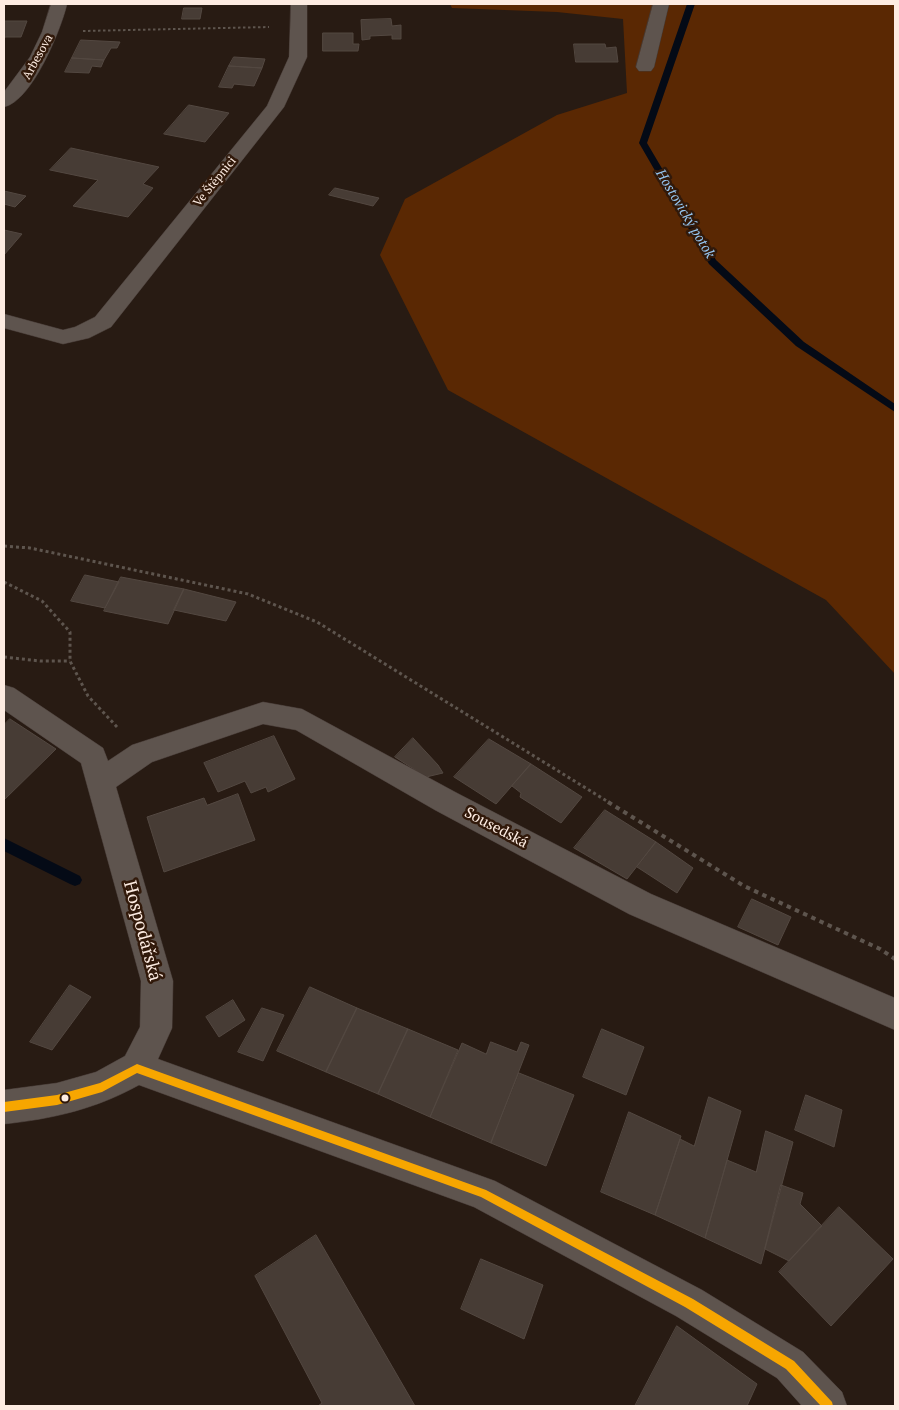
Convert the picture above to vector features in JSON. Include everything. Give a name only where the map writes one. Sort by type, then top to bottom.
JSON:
[{"type":"street","name":"Arbesova","points":[[4,102],[24,82],[52,31],[59,4]]},
{"type":"street","name":"Ve Štěpnici","points":[[4,321],[63,337],[81,333],[103,322],[275,107],[298,57],[299,4]]},
{"type":"street","points":[[645,67],[661,4]]},
{"type":"street","name":"Hospodářská","points":[[4,696],[93,756],[158,981],[156,1028],[137,1068]]},
{"type":"street","name":"Sousedská","points":[[100,782],[142,754],[263,712],[302,720],[445,801],[640,904],[895,1014]]},
{"type":"street","points":[[4,1107],[58,1100],[102,1087],[137,1068],[483,1193],[689,1303],[790,1365],[828,1406]]},
{"type":"path","points":[[52,31],[300,26]]},
{"type":"path","points":[[4,546],[30,548],[248,594],[317,622],[744,886],[880,949],[895,959]]},
{"type":"path","points":[[4,582],[42,601],[70,632],[70,661],[88,696],[142,754]]},
{"type":"path","points":[[4,657],[40,661],[70,661]]},
{"type":"shaded area","points":[[450,4],[895,4],[895,674],[826,600],[448,390],[380,255],[405,199],[557,115],[627,93],[623,19],[557,12],[452,8]]},
{"type":"building","points":[[184,8],[202,8],[200,19],[182,19]]},
{"type":"building","points":[[391,19],[392,26],[401,25],[401,39],[392,39],[392,35],[370,36],[370,39],[362,40],[361,20]]},
{"type":"building","points":[[4,21],[27,21],[21,37],[5,37],[4,40]]},
{"type":"building","points":[[323,33],[353,33],[353,44],[359,44],[358,51],[323,51]]},
{"type":"building","points":[[81,40],[120,42],[117,48],[111,48],[104,60],[72,58]]},
{"type":"building","points":[[574,44],[605,44],[606,48],[616,47],[618,62],[576,62]]},
{"type":"building","points":[[234,57],[265,59],[262,68],[229,66]]},
{"type":"building","points":[[72,58],[104,60],[101,67],[92,66],[89,73],[65,72]]},
{"type":"building","points":[[229,66],[262,68],[254,86],[234,84],[232,88],[219,87]]},
{"type":"building","points":[[189,105],[229,113],[205,142],[164,134]]},
{"type":"building","points":[[71,148],[159,167],[143,184],[153,188],[128,217],[73,206],[98,180],[50,170]]},
{"type":"building","points":[[335,188],[379,198],[373,206],[329,195]]},
{"type":"building","points":[[4,191],[26,196],[15,207],[4,204]]},
{"type":"building","points":[[4,230],[22,234],[4,255]]},
{"type":"building","points":[[85,575],[119,582],[105,608],[71,601]]},
{"type":"building","points":[[121,577],[184,589],[168,624],[104,611]]},
{"type":"building","points":[[184,589],[236,602],[226,621],[174,610]]},
{"type":"building","points":[[10,719],[56,749],[4,800],[4,725]]},
{"type":"building","points":[[274,736],[295,779],[268,792],[266,787],[251,793],[245,781],[218,792],[204,763]]},
{"type":"building","points":[[413,738],[443,773],[426,777],[395,757]]},
{"type":"building","points":[[489,739],[531,764],[496,804],[454,777]]},
{"type":"building","points":[[531,764],[582,797],[561,823],[520,797],[521,793],[512,786]]},
{"type":"building","points":[[238,794],[255,840],[164,872],[147,817],[204,798],[207,805]]},
{"type":"building","points":[[605,810],[656,842],[627,879],[574,848]]},
{"type":"building","points":[[656,842],[693,868],[677,893],[637,867]]},
{"type":"building","points":[[752,899],[791,917],[778,945],[738,927]]},
{"type":"building","points":[[70,985],[91,997],[52,1050],[30,1042]]},
{"type":"building","points":[[310,987],[357,1008],[326,1072],[277,1051]]},
{"type":"building","points":[[233,1000],[245,1020],[219,1037],[206,1017]]},
{"type":"building","points":[[262,1008],[284,1015],[263,1061],[238,1052]]},
{"type":"building","points":[[357,1008],[408,1029],[378,1094],[326,1072]]},
{"type":"building","points":[[408,1029],[458,1050],[430,1117],[378,1094]]},
{"type":"building","points":[[602,1029],[644,1047],[626,1095],[583,1077]]},
{"type":"building","points":[[491,1042],[517,1052],[521,1042],[529,1045],[491,1143],[430,1117],[462,1043],[486,1054]]},
{"type":"building","points":[[519,1073],[574,1095],[546,1166],[491,1143]]},
{"type":"building","points":[[806,1095],[842,1110],[834,1147],[795,1130]]},
{"type":"building","points":[[709,1097],[741,1111],[705,1238],[655,1215],[680,1139],[694,1146]]},
{"type":"building","points":[[629,1112],[681,1136],[655,1215],[601,1192]]},
{"type":"building","points":[[766,1131],[793,1142],[761,1264],[705,1238],[727,1160],[756,1172]]},
{"type":"building","points":[[781,1185],[803,1193],[800,1204],[822,1226],[789,1261],[765,1249]]},
{"type":"building","points":[[839,1207],[893,1259],[831,1326],[779,1272]]},
{"type":"building","points":[[316,1235],[415,1406],[318,1406],[322,1403],[255,1276]]},
{"type":"building","points":[[481,1259],[543,1285],[524,1339],[461,1309]]},
{"type":"building","points":[[677,1326],[757,1384],[747,1406],[635,1406]]},
{"type":"waterway","name":"Hostovický potok","points":[[691,4],[643,143],[712,262],[800,344],[895,409]]},
{"type":"waterway","points":[[4,844],[75,880]]},
{"type":"transit line","points":[[137,1068],[483,1193],[689,1303],[790,1365],[828,1406]]},
{"type":"transit line","points":[[4,1107],[57,1100],[102,1087],[137,1068]]}]
